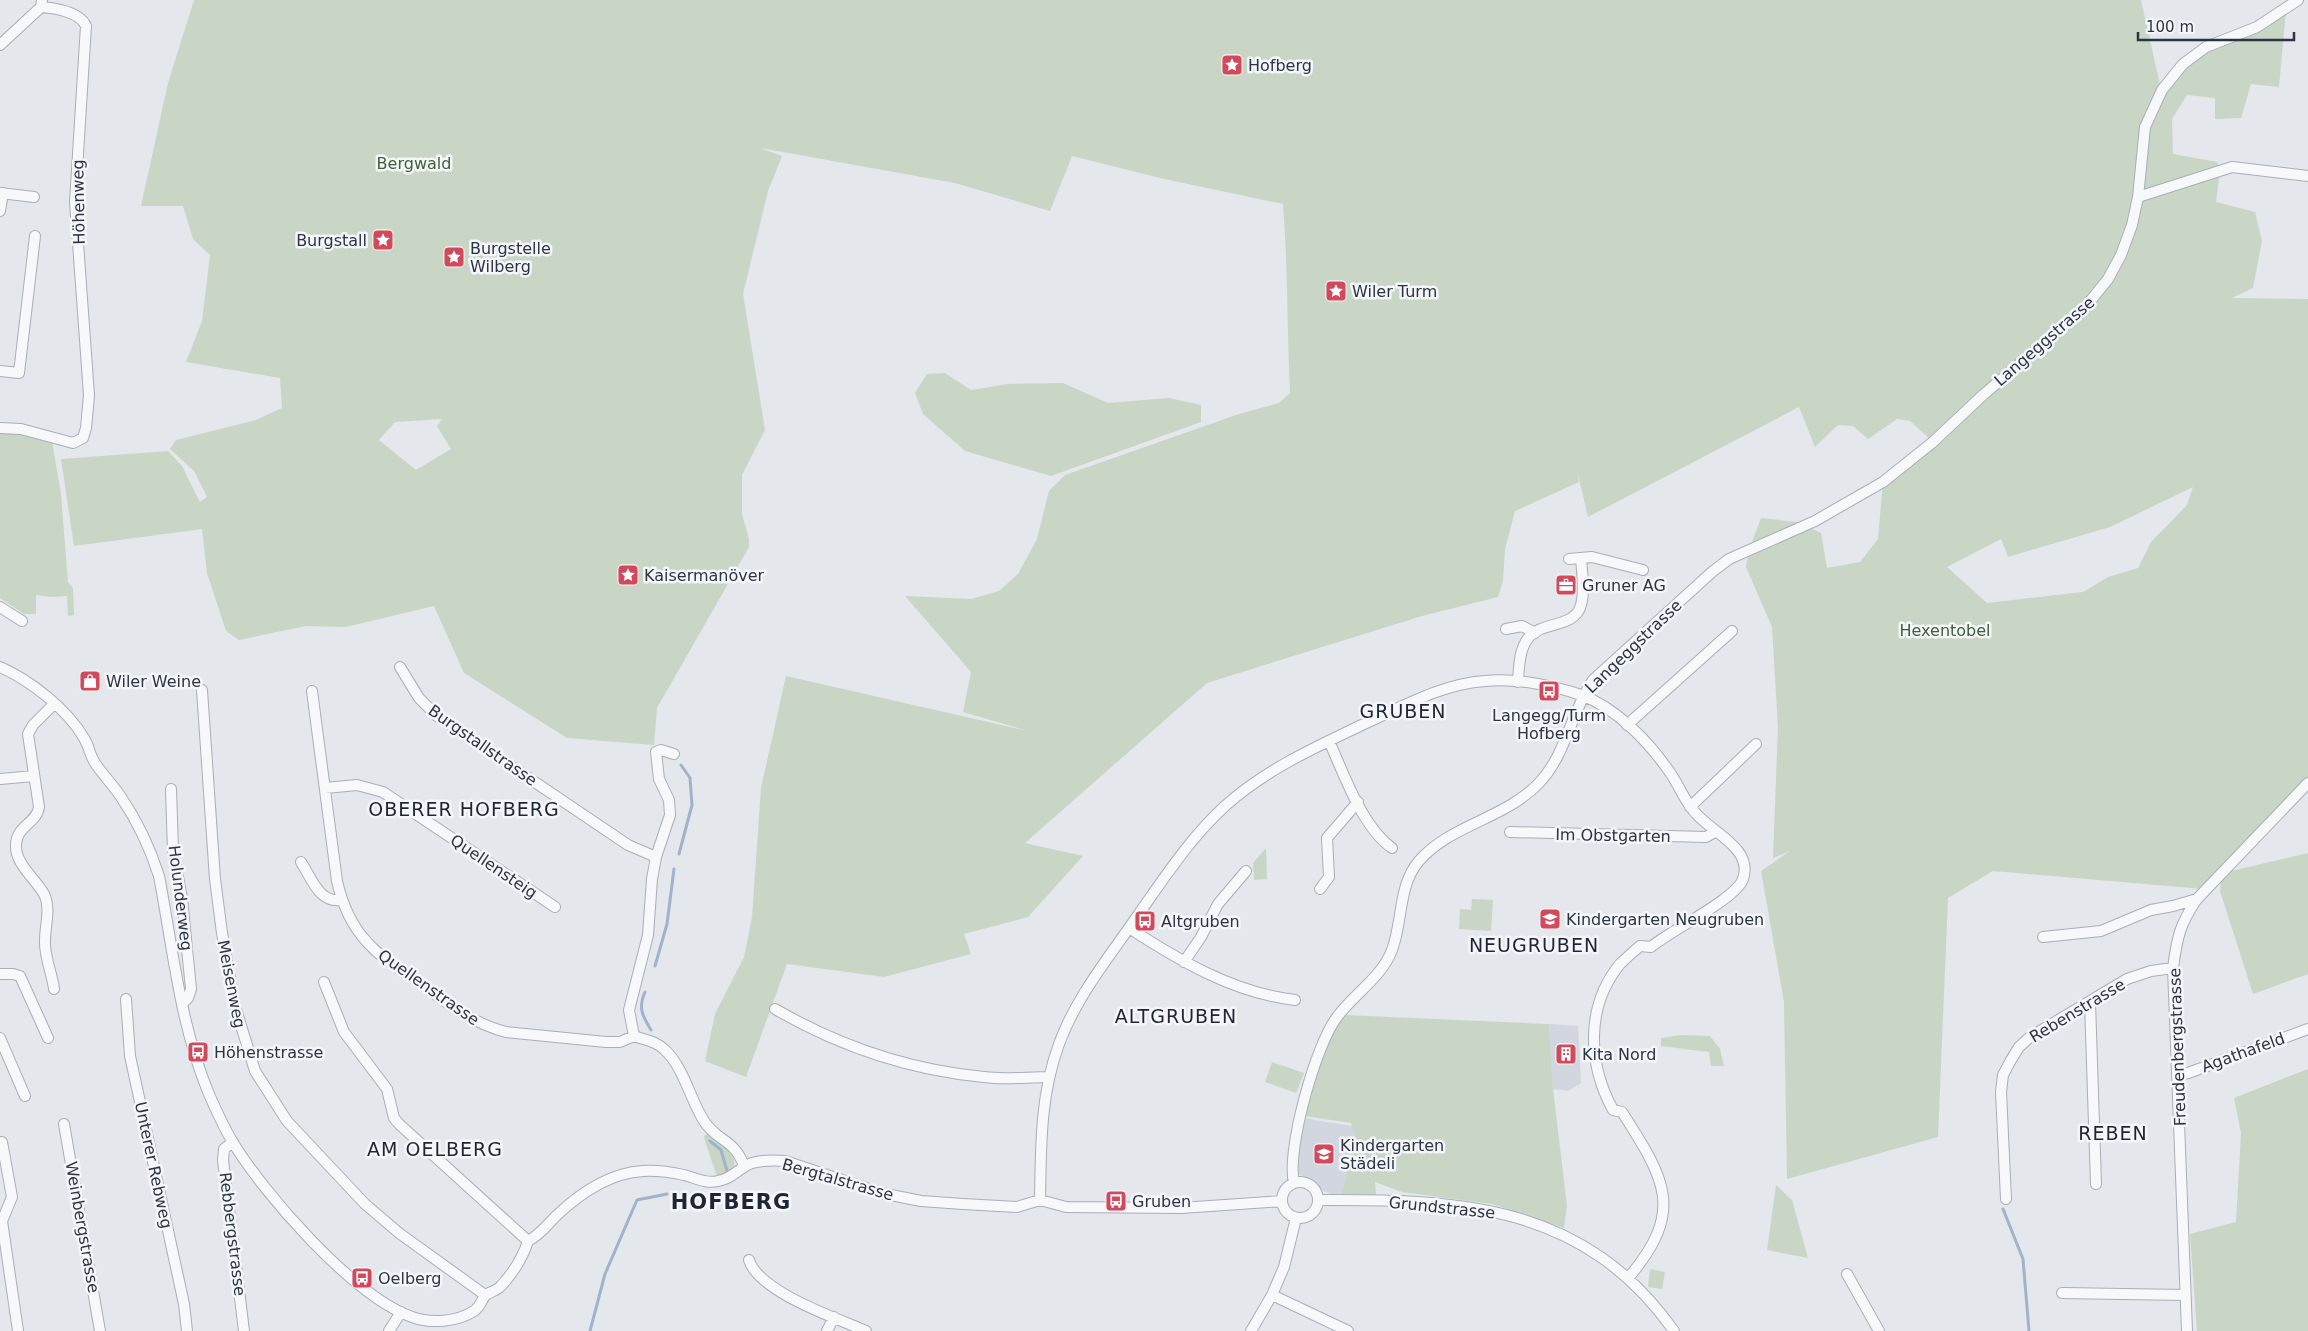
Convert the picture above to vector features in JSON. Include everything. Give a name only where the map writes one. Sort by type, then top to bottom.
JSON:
[{"type":"street","name":"Langeggstrasse","points":[[1294,1183],[1295,1144],[1321,1046],[1337,1017],[1385,964],[1392,950],[1398,929],[1409,874],[1427,853],[1446,838],[1524,797],[1539,783],[1550,769],[1562,746],[1582,696],[1593,680],[1693,589],[1729,559],[1815,521],[1883,482],[1933,442],[1983,395],[2083,310],[2098,294],[2121,255],[2132,225],[2138,197],[2145,127],[2162,90],[2183,64],[2206,47],[2257,27],[2298,0]]},
{"type":"street","points":[[0,45],[42,4]]},
{"type":"street","name":"Höhenweg","points":[[0,428],[21,429],[73,443],[83,438],[86,428],[89,394],[75,202],[76,152],[86,26],[78,17],[42,4]]},
{"type":"street","points":[[2138,197],[2232,167],[2308,176]]},
{"type":"street","points":[[0,211],[2,193],[34,197]]},
{"type":"street","points":[[0,371],[19,373],[35,236]]},
{"type":"street","points":[[1568,559],[1592,557],[1643,570]]},
{"type":"street","points":[[1518,682],[1524,646],[1534,632],[1574,617],[1578,612],[1582,598],[1581,558]]},
{"type":"street","points":[[0,606],[22,621]]},
{"type":"street","points":[[1506,629],[1522,626],[1534,632]]},
{"type":"street","points":[[1627,724],[1732,631]]},
{"type":"street","points":[[0,667],[34,686],[54,704],[84,738],[94,761],[120,796],[138,825],[159,876],[182,1004],[197,1065],[209,1094],[233,1142],[262,1183],[305,1233],[366,1288],[401,1312],[389,1331]]},
{"type":"street","name":"Burgstallstrasse","points":[[400,667],[419,698],[437,716],[628,845],[656,857]]},
{"type":"street","points":[[1282,1201],[1181,1208],[1116,1208],[1058,1206],[1040,1200],[1041,1127],[1049,1077],[1060,1042],[1076,1008],[1129,928],[1185,849],[1226,805],[1262,777],[1329,741],[1433,693],[1486,681],[1518,682],[1582,696],[1627,724],[1663,763],[1702,822],[1734,846],[1741,854],[1744,869],[1740,885],[1732,894],[1662,937],[1651,947],[1640,946],[1620,964],[1604,992],[1594,1022],[1594,1045],[1600,1082],[1613,1110],[1622,1112],[1651,1157],[1662,1189],[1663,1210],[1655,1241],[1643,1260],[1628,1277]]},
{"type":"street","name":"Meisenweg","points":[[202,690],[215,870],[222,933],[235,1006],[255,1071],[287,1121],[365,1204],[399,1233],[485,1295]]},
{"type":"street","name":"Quellenstrasse","points":[[312,690],[341,900],[351,920],[367,942],[384,958],[474,1021],[506,1032],[606,1042],[620,1042],[634,1036]]},
{"type":"street","points":[[54,704],[33,725],[28,734],[38,811],[18,834],[16,852],[44,895],[47,911],[44,943],[54,989]]},
{"type":"street","points":[[1329,741],[1358,802],[1379,836],[1392,848]]},
{"type":"street","points":[[1690,806],[1756,744]]},
{"type":"street","points":[[674,754],[661,750],[656,752],[659,779],[670,808],[667,827],[656,857],[652,879],[648,935],[629,1010],[634,1036],[656,1043],[669,1053],[704,1121],[713,1132],[737,1150],[744,1166]]},
{"type":"street","points":[[0,779],[34,776]]},
{"type":"street","name":"Freudenbergstrasse","points":[[2187,1331],[2178,1075],[2172,968],[2177,936],[2183,920],[2197,898],[2308,783]]},
{"type":"street","name":"Quellensteig","points":[[325,788],[357,785],[382,792],[555,907]]},
{"type":"street","name":"Holunderweg","points":[[171,789],[174,851],[182,898],[191,989],[188,998],[182,1004]]},
{"type":"street","points":[[1320,889],[1329,877],[1327,838],[1358,802]]},
{"type":"street","name":"Im Obstgarten","points":[[1510,832],[1706,837],[1715,832]]},
{"type":"street","points":[[301,862],[324,898],[332,901],[341,900]]},
{"type":"street","points":[[1184,962],[1202,937],[1218,904],[1246,871]]},
{"type":"street","points":[[2043,938],[2101,931],[2151,910],[2173,906],[2197,898]]},
{"type":"street","points":[[1129,928],[1184,962],[1249,990],[1275,998],[1295,1000]]},
{"type":"street","name":"Rebenstrasse","points":[[2006,1199],[2001,1092],[2003,1075],[2019,1047],[2030,1037],[2127,980],[2151,971],[2172,968]]},
{"type":"street","points":[[0,974],[20,976],[48,1038]]},
{"type":"street","points":[[324,982],[344,1032],[387,1089],[392,1112],[399,1124],[528,1241]]},
{"type":"street","name":"Unterer Rebweg","points":[[126,999],[130,1056],[184,1304],[187,1331]]},
{"type":"street","points":[[2090,1002],[2096,1184]]},
{"type":"street","points":[[774,1009],[815,1031],[908,1064],[985,1078],[1049,1077]]},
{"type":"street","name":"Agathafeld","points":[[2178,1075],[2188,1073],[2308,1028]]},
{"type":"street","points":[[0,1038],[25,1096]]},
{"type":"street","name":"Weinbergstrasse","points":[[64,1124],[100,1331]]},
{"type":"street","points":[[2,1142],[12,1196],[2,1221],[18,1331]]},
{"type":"street","name":"Rebbergstrasse","points":[[233,1142],[224,1149],[223,1160],[244,1331]]},
{"type":"street","name":"Bergtalstrasse","points":[[401,1312],[425,1326],[459,1318],[476,1310],[485,1295],[500,1287],[525,1252],[528,1241],[540,1234],[557,1216],[597,1186],[622,1175],[641,1171],[663,1171],[703,1181],[716,1182],[735,1175],[744,1166],[768,1161],[785,1161],[881,1193],[921,1201],[1016,1207],[1040,1200]]},
{"type":"street","points":[[1294,1183],[1305,1183],[1310,1186],[1317,1195],[1318,1200],[1311,1214],[1296,1218],[1286,1212],[1282,1201],[1284,1190],[1294,1183]]},
{"type":"street","name":"Grundstrasse","points":[[1318,1200],[1383,1200],[1440,1204],[1502,1214],[1540,1225],[1595,1251],[1628,1277],[1654,1305],[1674,1331]]},
{"type":"street","points":[[1251,1331],[1272,1295],[1287,1257],[1296,1218]]},
{"type":"street","points":[[749,1260],[752,1270],[764,1281],[787,1296],[866,1331]]},
{"type":"street","points":[[1848,1274],[1879,1331]]},
{"type":"street","points":[[2062,1293],[2185,1295]]},
{"type":"street","points":[[1272,1295],[1348,1331]]},
{"type":"street","points":[[827,1331],[834,1317]]},
{"type":"shaded area","points":[[1549,1024],[1578,1026],[1581,1083],[1568,1091],[1553,1089]]},
{"type":"shaded area","name":"Kindergarten Städeli","points":[[1303,1118],[1352,1126],[1354,1129],[1355,1135],[1342,1194],[1330,1194],[1320,1189],[1313,1181],[1299,1174],[1296,1170],[1297,1147]]},
{"type":"green space","points":[[194,0],[2141,0],[2161,89],[2183,64],[2286,10],[2279,87],[2251,84],[2241,118],[2215,119],[2215,98],[2187,95],[2172,119],[2173,154],[2217,162],[2220,171],[2216,202],[2255,212],[2262,241],[2253,288],[2232,298],[2308,299],[2308,783],[2223,873],[2308,853],[2308,974],[2253,994],[2220,891],[2222,874],[2203,889],[1993,871],[1948,898],[1938,1137],[1787,1179],[1784,1002],[1761,871],[1790,851],[1773,858],[1778,727],[1772,627],[1746,567],[1749,550],[1761,518],[1797,522],[1821,533],[1827,568],[1860,562],[1878,539],[1883,482],[1933,442],[1910,421],[1897,419],[1868,439],[1853,426],[1838,425],[1815,447],[1799,407],[1588,517],[1577,470],[1579,482],[1515,511],[1505,549],[1503,581],[1498,597],[1422,616],[1207,683],[1025,843],[1083,856],[1028,917],[964,934],[971,954],[884,977],[787,964],[746,1077],[705,1061],[715,1014],[744,957],[752,917],[761,788],[786,676],[1028,731],[963,712],[971,672],[905,596],[971,599],[999,591],[1018,574],[1037,539],[1049,491],[1065,475],[1239,414],[1279,403],[1290,393],[1283,204],[1160,178],[1072,156],[1050,211],[955,183],[760,148],[782,156],[768,191],[743,294],[765,430],[742,475],[742,514],[749,539],[749,547],[657,708],[654,745],[567,738],[464,673],[434,606],[346,627],[306,626],[239,640],[226,631],[207,573],[202,529],[74,546],[61,459],[168,451],[182,466],[200,502],[207,497],[194,471],[170,449],[176,440],[256,420],[282,408],[280,378],[186,362],[202,321],[210,255],[193,239],[183,206],[141,206],[168,83]],"holes":[[[442,419],[437,426],[451,449],[416,470],[379,440],[395,422]],[[2193,487],[2187,505],[2151,542],[2138,568],[2108,577],[2083,592],[1987,603],[1947,567],[2001,539],[2008,557],[2110,527]]]},
{"type":"green space","points":[[945,373],[971,390],[1008,384],[1063,383],[1108,403],[1169,398],[1201,405],[1201,422],[1051,476],[965,451],[923,414],[915,393],[927,374]]},
{"type":"green space","points":[[0,433],[21,433],[52,441],[61,494],[68,582],[73,588],[74,615],[68,616],[67,596],[51,597],[36,595],[36,614],[24,614],[0,598]]},
{"type":"green space","points":[[1266,848],[1267,879],[1254,880],[1253,863]]},
{"type":"green space","points":[[1472,899],[1493,900],[1491,931],[1459,929],[1460,909],[1471,910]]},
{"type":"green space","points":[[1345,1015],[1549,1024],[1553,1089],[1567,1206],[1564,1228],[1492,1204],[1402,1192],[1375,1182],[1376,1195],[1342,1194],[1355,1135],[1351,1123],[1304,1116],[1321,1053],[1341,1018]]},
{"type":"green space","points":[[1681,1035],[1710,1036],[1720,1049],[1724,1066],[1711,1066],[1709,1052],[1661,1046],[1661,1038]]},
{"type":"green space","points":[[1272,1062],[1304,1073],[1296,1093],[1265,1082]]},
{"type":"green space","points":[[2308,1069],[2308,1331],[2197,1331],[2190,1234],[2236,1222],[2241,1133],[2234,1098]]},
{"type":"green space","points":[[708,1134],[727,1147],[733,1156],[734,1167],[717,1177],[705,1141],[704,1136]]},
{"type":"green space","points":[[1776,1185],[1792,1200],[1808,1258],[1767,1250]]},
{"type":"green space","points":[[1650,1269],[1665,1272],[1662,1289],[1648,1287]]},
{"type":"waterway","points":[[679,854],[692,805],[690,778],[681,765]]},
{"type":"waterway","points":[[655,966],[667,924],[674,869]]},
{"type":"waterway","points":[[645,992],[641,1007],[645,1020],[651,1030]]},
{"type":"waterway","points":[[710,1141],[721,1150],[727,1171]]},
{"type":"waterway","points":[[590,1331],[605,1274],[637,1200],[667,1194]]},
{"type":"waterway","points":[[2003,1209],[2023,1259],[2029,1331]]},
{"type":"place","name":"Hofberg","points":[[1232,65]]},
{"type":"place","name":"Burgstall","points":[[383,240]]},
{"type":"place","name":"Burgstelle Wilberg","points":[[454,257]]},
{"type":"place","name":"Wiler Turm","points":[[1336,291]]},
{"type":"place","name":"Kaisermanöver","points":[[628,575]]},
{"type":"place","name":"Gruner AG","points":[[1566,585]]},
{"type":"place","name":"Wiler Weine","points":[[90,681]]},
{"type":"place","name":"Langegg/Turm Hofberg","points":[[1549,691]]},
{"type":"place","name":"Kindergarten Neugruben","points":[[1550,919]]},
{"type":"place","name":"Altgruben","points":[[1145,921]]},
{"type":"place","name":"Höhenstrasse","points":[[198,1052]]},
{"type":"place","name":"Kita Nord","points":[[1566,1054]]},
{"type":"place","name":"Kindergarten Städeli","points":[[1324,1154]]},
{"type":"place","name":"Gruben","points":[[1116,1201]]},
{"type":"place","name":"Oelberg","points":[[362,1278]]},
{"type":"district","name":"GRUBEN","points":[[1403,711]]},
{"type":"district","name":"OBERER HOFBERG","points":[[464,809]]},
{"type":"district","name":"NEUGRUBEN","points":[[1534,945]]},
{"type":"district","name":"ALTGRUBEN","points":[[1176,1016]]},
{"type":"district","name":"REBEN","points":[[2113,1133]]},
{"type":"district","name":"AM OELBERG","points":[[435,1149]]},
{"type":"district","name":"HOFBERG","points":[[731,1202]]},
{"type":"park label","name":"Bergwald","points":[[414,163]]},
{"type":"park label","name":"Hexentobel","points":[[1945,630]]}]
